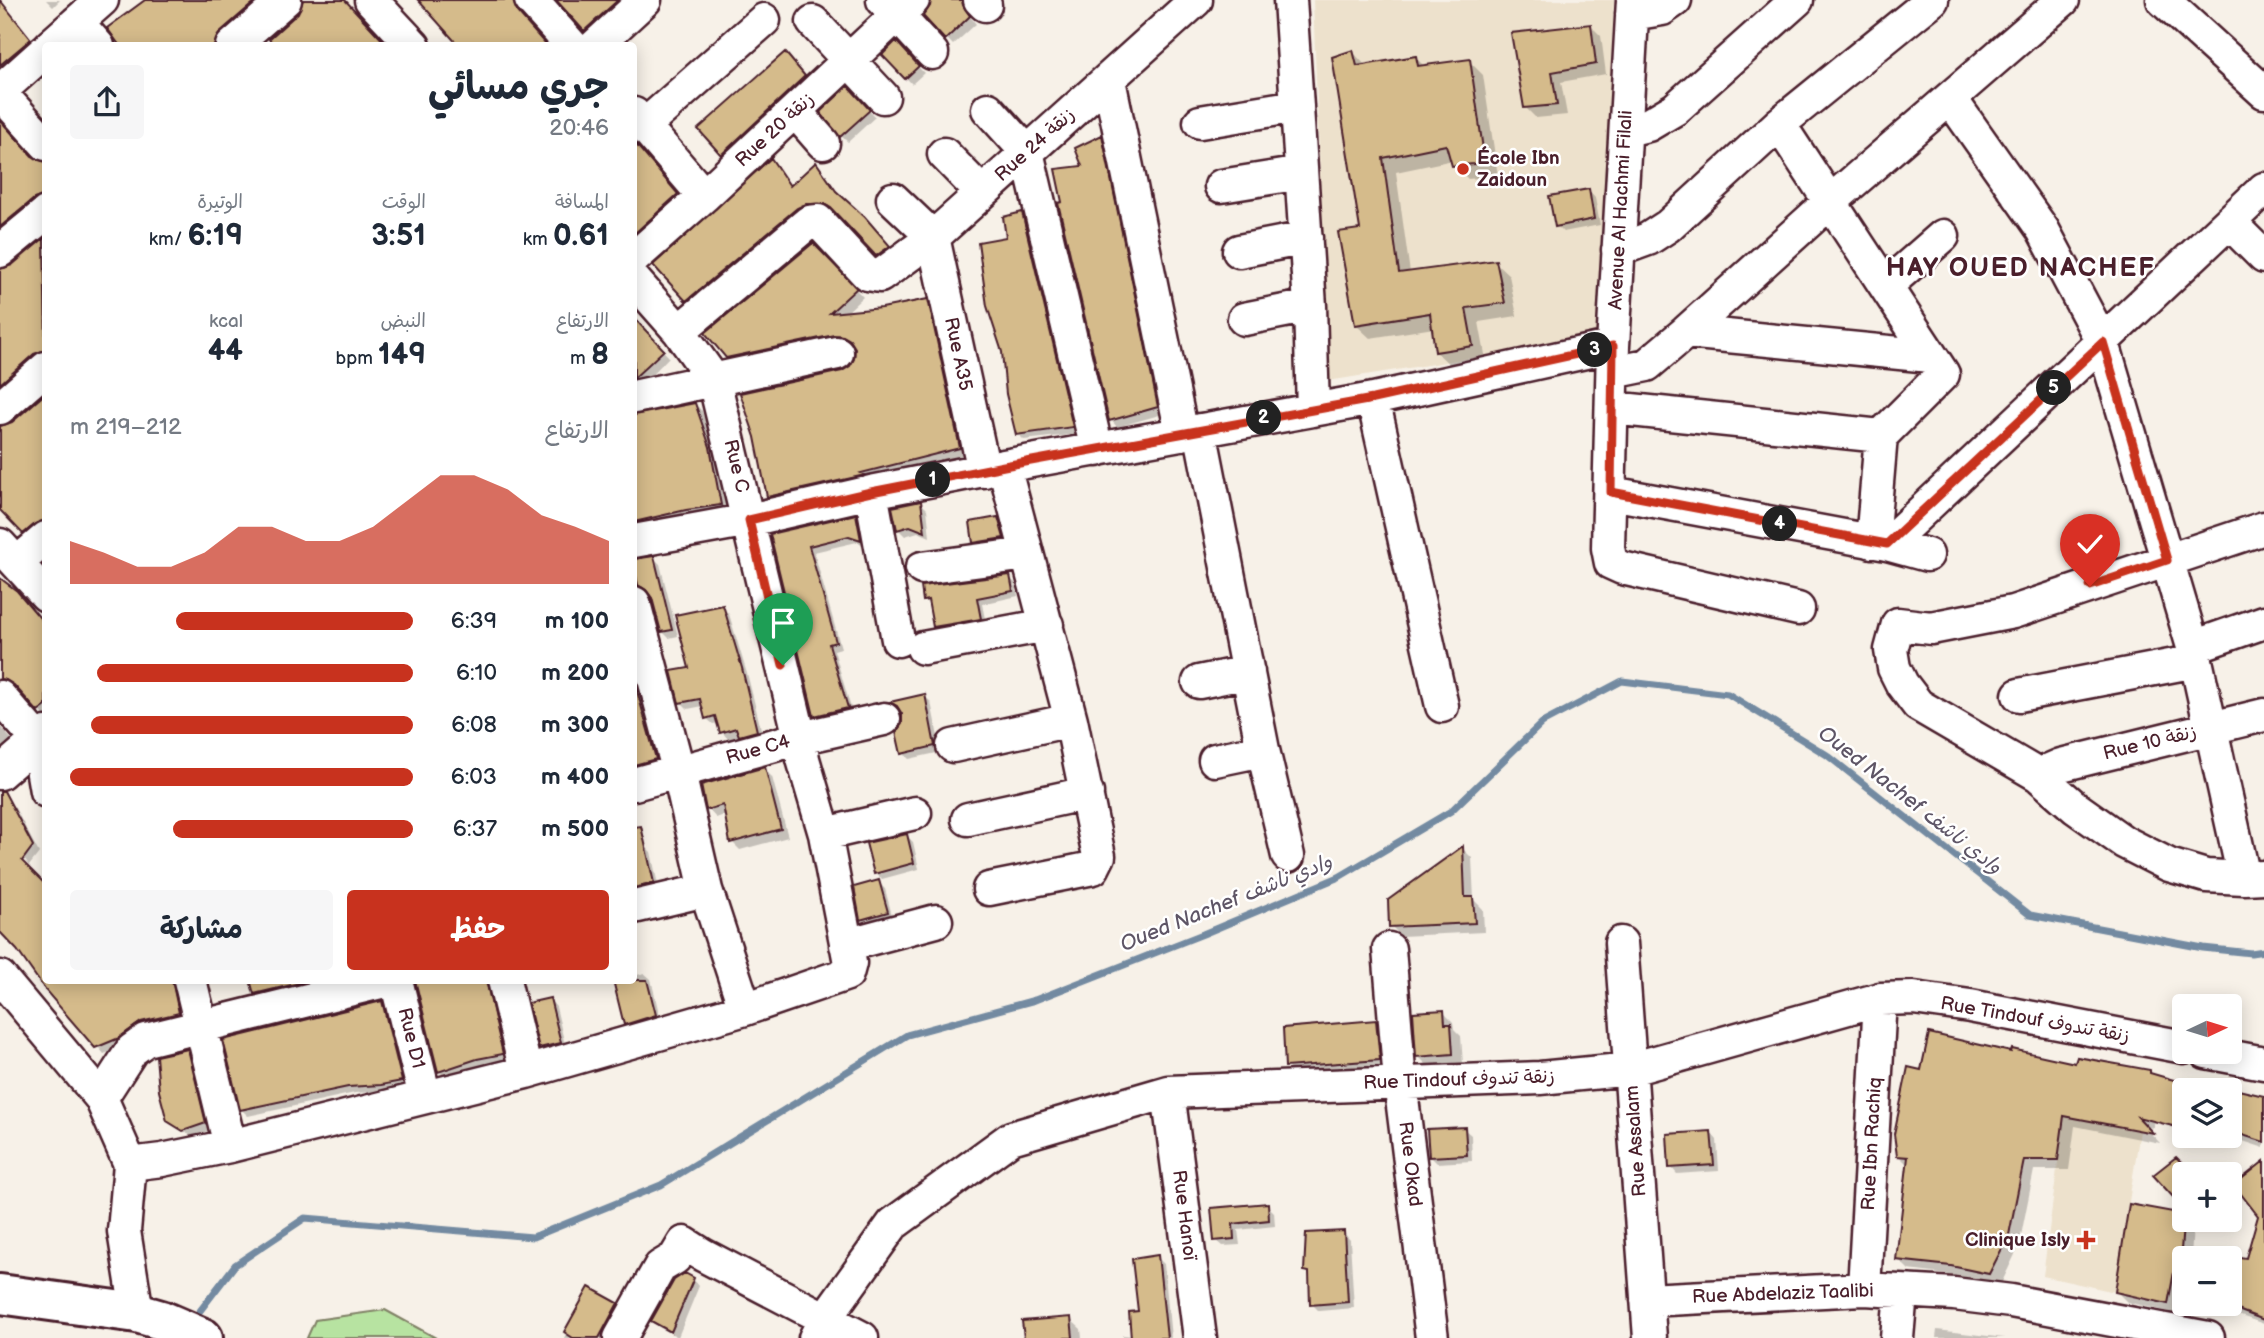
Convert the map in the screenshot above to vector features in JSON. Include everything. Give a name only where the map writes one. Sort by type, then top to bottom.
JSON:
[{"type":"main road","points":[[0,1294],[149,1316],[203,1338]]},
{"type":"street","points":[[54,42],[102,0]]},
{"type":"street","points":[[240,42],[285,0]]},
{"type":"street","points":[[371,0],[410,42]]},
{"type":"street","points":[[531,0],[568,42]]},
{"type":"street","points":[[599,42],[645,0]]},
{"type":"street","name":"Rue 24 زنقة","points":[[679,331],[808,222],[818,221],[867,274],[880,276],[933,237],[1196,0]]},
{"type":"street","points":[[1290,0],[1310,306],[1313,410]]},
{"type":"street","points":[[1632,7],[1662,9],[1675,0]]},
{"type":"street","points":[[1626,130],[1648,125],[1675,109],[1797,0]]},
{"type":"street","points":[[1618,250],[1648,239],[1668,226],[1779,124],[1931,0]]},
{"type":"street","points":[[637,540],[749,520],[994,468],[1373,399],[1613,359],[1636,369],[1647,365],[2063,0]]},
{"type":"street","points":[[2163,0],[2264,92]]},
{"type":"street","points":[[898,5],[932,53]]},
{"type":"street","name":"Rue 20 زنقة","points":[[637,255],[849,61],[898,5]]},
{"type":"street","name":"Avenue Al Hachmi Filali","points":[[1632,7],[1613,359],[1608,548],[1611,563],[1622,568],[1798,609]]},
{"type":"street","points":[[704,196],[639,120],[764,20]]},
{"type":"street","points":[[77,22],[94,42]]},
{"type":"street","points":[[813,22],[883,97]]},
{"type":"street","points":[[42,54],[0,92],[42,139]]},
{"type":"street","points":[[1109,80],[1248,672],[1288,856]]},
{"type":"street","points":[[1950,98],[2043,230],[2103,342],[2167,560],[2194,654],[2210,728],[2254,877],[2206,876],[2158,859],[2124,842],[2076,808],[2038,775],[1918,705],[1902,684],[1894,668],[1891,650],[1898,624],[1931,628],[2013,612],[2167,560],[2264,528]]},
{"type":"street","points":[[1200,122],[1297,106]]},
{"type":"street","points":[[988,109],[1027,152],[1097,450]]},
{"type":"street","points":[[795,111],[823,143]]},
{"type":"street","points":[[1779,124],[1943,374],[1881,436],[1880,543]]},
{"type":"street","points":[[944,154],[982,192]]},
{"type":"street","points":[[1220,186],[1301,173]]},
{"type":"street","points":[[1880,543],[2103,342],[2264,189]]},
{"type":"street","points":[[893,199],[933,237]]},
{"type":"street","points":[[0,251],[42,216]]},
{"type":"street","points":[[2229,222],[2264,257]]},
{"type":"street","points":[[1887,285],[1943,236]]},
{"type":"street","name":"Rue A35","points":[[933,237],[994,468],[1027,554],[1047,625],[1071,720],[1099,856],[1093,868],[989,889]]},
{"type":"street","points":[[1239,251],[1306,238]]},
{"type":"street","name":"Rue C","points":[[637,283],[679,331],[714,380],[803,759],[825,834],[848,954]]},
{"type":"street","points":[[1244,319],[1310,306]]},
{"type":"street","points":[[1686,332],[1930,356]]},
{"type":"street","points":[[637,396],[837,353]]},
{"type":"street","points":[[0,408],[42,371]]},
{"type":"street","points":[[1373,399],[1442,706]]},
{"type":"street","points":[[1612,408],[1881,436]]},
{"type":"street","points":[[871,492],[910,644],[1047,625]]},
{"type":"street","points":[[1611,492],[1880,543],[1927,555]]},
{"type":"street","points":[[42,540],[8,554],[42,591]]},
{"type":"street","points":[[922,568],[1027,554]]},
{"type":"street","points":[[2019,695],[2194,654],[2264,622]]},
{"type":"street","points":[[637,627],[641,659],[679,773],[706,890],[745,1009]]},
{"type":"street","points":[[1199,682],[1248,672]]},
{"type":"street","points":[[0,697],[41,736],[0,773]]},
{"type":"street","name":"Rue 10 زنقة","points":[[2038,775],[2061,765],[2264,715]]},
{"type":"street","name":"Rue C4","points":[[637,784],[800,738],[884,719]]},
{"type":"street","points":[[953,746],[1071,720]]},
{"type":"street","points":[[1215,760],[1263,750]]},
{"type":"street","points":[[968,818],[1087,793]]},
{"type":"street","points":[[825,834],[915,813]]},
{"type":"street","points":[[637,906],[706,890]]},
{"type":"street","points":[[130,1164],[230,1146],[526,1072],[745,1009],[843,977],[847,974],[848,954],[936,921]]},
{"type":"street","name":"Rue Assalam","points":[[1621,943],[1650,1338]]},
{"type":"street","name":"Rue Okad","points":[[1389,949],[1400,1082],[1432,1338]]},
{"type":"street","points":[[2,984],[101,1098],[130,1164],[124,1231],[149,1316]]},
{"type":"street","points":[[191,984],[230,1146]]},
{"type":"street","points":[[101,1098],[132,1050],[146,1040],[372,984]]},
{"type":"street","name":"Rue D1","points":[[397,984],[425,1097]]},
{"type":"street","points":[[505,984],[526,1072]]},
{"type":"street","name":"Rue Tindouf زنقة تندوف","points":[[820,1329],[893,1224],[1011,1138],[1168,1092],[1540,1077],[1631,1069],[1880,999],[1914,998],[1970,1006],[2172,1045]]},
{"type":"street","name":"Rue Ibn Rachiq","points":[[1864,1289],[1880,999]]},
{"type":"street","points":[[2242,1059],[2264,1063]]},
{"type":"street","name":"Rue Hanoï","points":[[1168,1092],[1200,1338]]},
{"type":"street","points":[[620,1338],[660,1267],[675,1258],[684,1243],[820,1329],[862,1338]]},
{"type":"street","name":"Rue Abdelaziz Taalibi","points":[[1647,1300],[1864,1289],[1954,1294],[2011,1301],[2208,1338]]},
{"type":"street","points":[[1897,1338],[1900,1292]]},
{"type":"shaded area","name":"École Ibn Zaidoun","points":[[1313,0],[1614,0],[1600,337],[1328,381]]},
{"type":"shaded area","name":"Clinique Isly","points":[[2064,1116],[2140,1131],[2115,1292],[2043,1276]]},
{"type":"green space","points":[[385,1310],[436,1338],[307,1338],[315,1320]]},
{"type":"building","points":[[0,0],[31,39],[0,65]]},
{"type":"building","points":[[145,0],[257,0],[220,32],[216,42],[117,42],[107,28]]},
{"type":"building","points":[[303,0],[345,0],[384,42],[272,42],[269,39],[298,13]]},
{"type":"building","points":[[418,0],[513,0],[517,12],[543,42],[455,42]]},
{"type":"building","points":[[556,0],[618,0],[584,31]]},
{"type":"building","points":[[931,0],[962,0],[970,16],[945,40],[923,16]]},
{"type":"building","points":[[1591,24],[1596,64],[1552,72],[1557,105],[1524,108],[1511,33]]},
{"type":"building","points":[[896,41],[919,66],[905,79],[882,55]]},
{"type":"building","points":[[1353,50],[1357,66],[1416,56],[1418,66],[1470,59],[1485,163],[1452,166],[1446,145],[1383,158],[1399,273],[1496,260],[1505,303],[1466,308],[1473,346],[1435,352],[1430,313],[1355,325],[1338,232],[1360,229],[1332,57]]},
{"type":"building","points":[[785,52],[805,76],[721,155],[698,129]]},
{"type":"building","points":[[848,86],[870,110],[840,137],[820,112]]},
{"type":"building","points":[[0,120],[32,156],[42,160],[42,196],[34,199],[0,227]]},
{"type":"building","points":[[1102,135],[1158,407],[1109,421],[1058,203],[1062,202],[1055,169],[1082,166],[1075,148]]},
{"type":"building","points":[[637,146],[678,194],[637,231]]},
{"type":"building","points":[[771,158],[790,186],[816,162],[836,191],[865,217],[890,246],[876,256],[831,208],[824,204],[806,204],[797,208],[686,301],[653,265]]},
{"type":"building","points":[[1589,189],[1594,219],[1555,227],[1549,196]]},
{"type":"building","points":[[1022,212],[1073,427],[1016,435],[1006,394],[1002,352],[987,306],[978,242],[1006,237],[1003,217]]},
{"type":"building","points":[[42,240],[42,351],[34,354],[0,384],[0,269],[12,265]]},
{"type":"building","points":[[813,243],[857,288],[830,313],[882,308],[928,299],[960,448],[861,473],[865,475],[767,497],[755,437],[740,393],[842,371],[850,366],[854,359],[855,348],[850,340],[834,335],[726,358],[705,333]]},
{"type":"building","points":[[637,321],[664,350],[637,375]]},
{"type":"building","points":[[42,396],[42,521],[23,534],[0,510],[0,426],[12,422]]},
{"type":"building","points":[[695,403],[710,447],[721,505],[637,521],[637,414]]},
{"type":"building","points":[[921,501],[925,532],[910,526],[897,530],[892,507]]},
{"type":"building","points":[[856,514],[861,540],[849,536],[809,546],[836,642],[829,644],[848,708],[814,716],[770,534]]},
{"type":"building","points":[[998,517],[1004,538],[973,543],[970,522]]},
{"type":"building","points":[[654,556],[672,630],[661,632],[652,598],[638,585],[637,559]]},
{"type":"building","points":[[1010,575],[1013,591],[977,598],[981,619],[933,627],[928,600],[923,601],[921,586]]},
{"type":"building","points":[[0,578],[17,591],[42,620],[42,709],[38,712],[14,685],[0,679]]},
{"type":"building","points":[[723,605],[757,731],[739,736],[736,728],[720,733],[715,716],[705,719],[700,699],[679,703],[671,671],[689,668],[675,615]]},
{"type":"building","points":[[637,691],[656,759],[637,764]]},
{"type":"building","points":[[925,694],[935,746],[901,754],[896,732],[902,724],[902,714],[897,706],[890,702]]},
{"type":"building","points":[[765,767],[781,829],[730,843],[723,805],[706,810],[701,785]]},
{"type":"building","points":[[0,791],[4,791],[33,846],[22,861],[42,881],[42,984],[173,984],[179,1013],[141,1022],[119,1038],[95,1048],[46,991],[17,950],[0,932]]},
{"type":"building","points":[[641,826],[654,883],[637,887],[637,827]]},
{"type":"building","points":[[907,834],[914,863],[874,874],[866,843]]},
{"type":"building","points":[[1463,846],[1465,897],[1473,897],[1475,923],[1389,927],[1388,900]]},
{"type":"building","points":[[879,880],[888,912],[860,920],[854,887]]},
{"type":"building","points":[[637,980],[647,980],[656,1015],[624,1025],[614,984],[637,984]]},
{"type":"building","points":[[251,984],[295,984],[254,994]]},
{"type":"building","points":[[416,984],[487,984],[503,1054],[477,1059],[438,1072]]},
{"type":"building","points":[[550,998],[561,1043],[539,1048],[528,1003]]},
{"type":"building","points":[[382,1001],[402,1081],[348,1087],[240,1110],[223,1040]]},
{"type":"building","points":[[1444,1010],[1445,1024],[1451,1024],[1453,1054],[1416,1057],[1413,1012]]},
{"type":"building","points":[[1376,1020],[1380,1060],[1285,1067],[1283,1028]]},
{"type":"building","points":[[1929,1033],[2011,1052],[2012,1049],[2075,1063],[2077,1057],[2150,1070],[2150,1073],[2172,1079],[2172,1126],[2138,1117],[2153,1133],[2064,1116],[2058,1160],[2024,1160],[2009,1235],[1989,1274],[1951,1266],[1896,1260],[1908,1157],[1897,1156],[1894,1134],[1908,1067],[1921,1070]]},
{"type":"building","points":[[188,1049],[206,1123],[183,1131],[167,1121],[159,1091],[156,1056]]},
{"type":"building","points":[[2242,1091],[2264,1096],[2264,1142],[2242,1135]]},
{"type":"building","points":[[1465,1127],[1467,1155],[1429,1157],[1427,1129]]},
{"type":"building","points":[[1711,1131],[1714,1165],[1669,1168],[1667,1134]]},
{"type":"building","points":[[2176,1157],[2181,1162],[2172,1162],[2172,1196],[2153,1175]]},
{"type":"building","points":[[2264,1161],[2264,1320],[2242,1312],[2242,1257],[2246,1258],[2258,1216],[2242,1195],[2242,1179]]},
{"type":"building","points":[[1268,1203],[1269,1220],[1233,1224],[1234,1239],[1214,1241],[1211,1208]]},
{"type":"building","points":[[2129,1204],[2172,1212],[2172,1232],[2182,1232],[2181,1246],[2172,1246],[2172,1283],[2168,1304],[2115,1292]]},
{"type":"building","points":[[1344,1231],[1348,1302],[1310,1305],[1309,1272],[1304,1271],[1306,1233]]},
{"type":"building","points":[[1158,1255],[1167,1338],[1131,1338],[1129,1312],[1138,1311],[1132,1259]]},
{"type":"building","points":[[685,1273],[694,1278],[671,1332],[651,1321],[674,1280]]},
{"type":"building","points":[[589,1287],[618,1303],[599,1338],[573,1338],[564,1332]]},
{"type":"building","points":[[1071,1317],[1073,1338],[1024,1338],[1022,1321]]},
{"type":"waterway","name":"Oued Nachef وادي ناشف","points":[[193,1320],[235,1265],[305,1218],[533,1237],[661,1185],[907,1035],[1035,1000],[1339,877],[1451,811],[1542,723],[1622,681],[1728,694],[1827,755],[2030,915],[2203,948],[2251,953],[2264,951]]},
{"type":"place","name":"École Ibn Zaidoun","points":[[1463,169]]},
{"type":"place","name":"Clinique Isly","points":[[2086,1240]]},
{"type":"district","name":"HAY OUED NACHEF","points":[[2021,268]]},
{"type":"route","points":[[783,665],[749,520],[871,492],[1004,466],[1373,399],[1613,346],[1611,492],[1887,544],[2103,342],[2167,560],[2090,586]]}]
